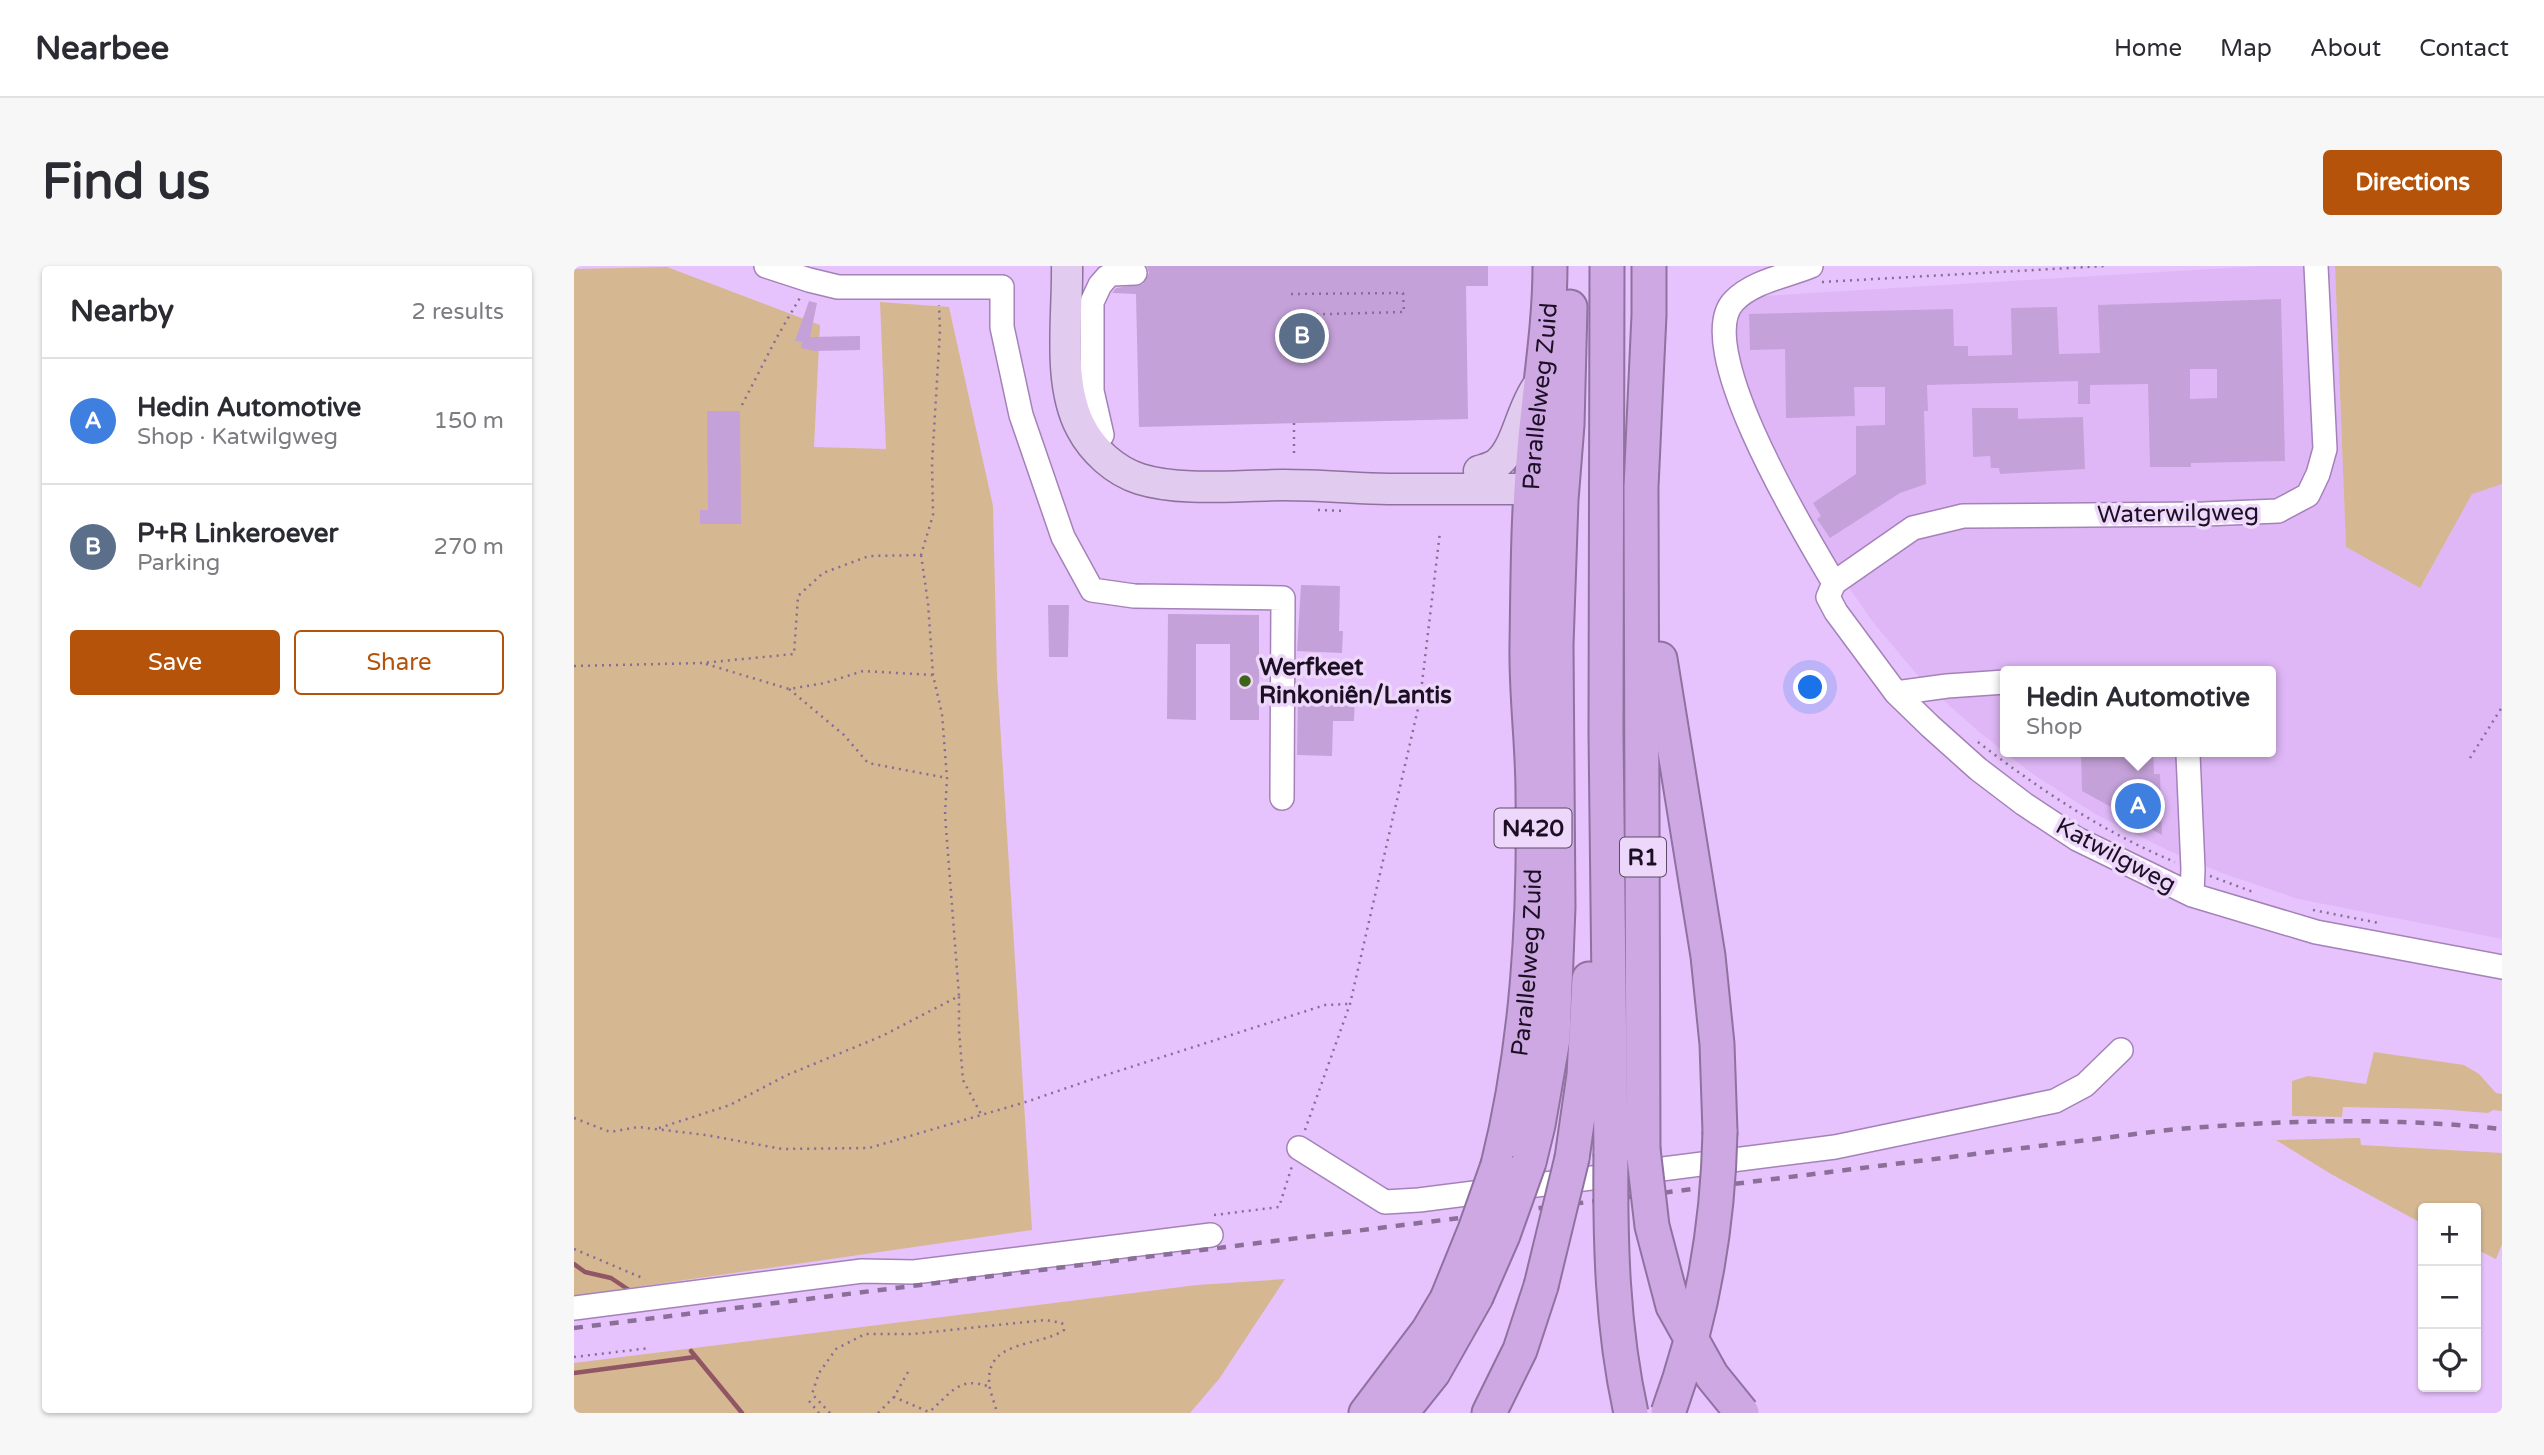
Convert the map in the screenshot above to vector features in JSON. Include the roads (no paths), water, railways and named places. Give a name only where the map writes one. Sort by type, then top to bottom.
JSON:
[{"type":"highway","name":"Parallelweg Zuid","points":[[1378,1411],[1428,1331],[1461,1298],[1475,1230],[1513,1164],[1511,1114],[1528,975],[1533,795],[1527,650],[1542,480],[1542,381],[1549,314],[1550,266]]},
{"type":"highway","name":"N420","points":[[1542,480],[1567,425],[1570,266]]},
{"type":"highway","name":"R1","points":[[1607,266],[1606,733],[1627,1152],[1652,1226],[1673,1306],[1712,1376],[1742,1413]]},
{"type":"highway","name":"R1","points":[[1631,1413],[1622,1370],[1614,1304],[1610,1226],[1627,1152],[1642,565],[1641,487],[1649,266]]},
{"type":"highway","points":[[1642,565],[1659,623],[1661,666],[1707,956],[1717,1044],[1720,1132],[1714,1224],[1703,1295],[1684,1370],[1668,1413]]},
{"type":"highway","points":[[1489,1413],[1520,1350],[1541,1286],[1572,1158],[1584,1075],[1589,996],[1588,940],[1606,733]]},
{"type":"main road","points":[[1067,266],[1067,371],[1074,411],[1081,428],[1101,456],[1139,478],[1187,486],[1337,485],[1386,489],[1542,480]]},
{"type":"main road","points":[[1078,266],[1079,387],[1083,403],[1102,435],[1129,457],[1154,468],[1174,470],[1479,471],[1542,480]]},
{"type":"main road","points":[[1479,471],[1497,464],[1510,450],[1527,400],[1542,381]]},
{"type":"street","points":[[766,266],[838,287],[1002,287],[1002,327],[1021,415],[1063,537],[1092,590],[1134,596],[1283,597],[1282,798]]},
{"type":"street","name":"Waterwilgweg","points":[[1832,584],[1913,528],[1963,516],[2278,511],[2308,495],[2318,474],[2325,449],[2316,266]]},
{"type":"street","points":[[1102,435],[1092,391],[1092,302],[1107,277],[1112,274],[1135,273]]},
{"type":"street","name":"Katwilgweg","points":[[1817,274],[1757,286],[1733,301],[1726,316],[1724,334],[1728,361],[1750,425],[1782,494],[1832,584],[1828,597],[1896,694],[1978,769],[2024,804],[2077,839],[2192,895],[2316,932],[2502,967]]},
{"type":"street","points":[[1896,694],[1947,685],[2000,682]]},
{"type":"street","points":[[2188,757],[2192,895]]},
{"type":"street","points":[[1295,1158],[1385,1202],[1419,1200],[1835,1147],[2055,1101],[2085,1085],[2121,1050]]},
{"type":"street","points":[[574,1308],[862,1271],[914,1272],[1211,1225]]},
{"type":"waterway","points":[[574,1264],[585,1272],[611,1278],[629,1290]]},
{"type":"waterway","points":[[691,1351],[742,1413]]},
{"type":"waterway","points":[[574,1373],[695,1357]]},
{"type":"railway","points":[[574,1328],[2168,1130],[2335,1121],[2502,1129]]},
{"type":"place","name":"P+R Linkeroever","points":[[1302,336]]},
{"type":"place","name":"Werfkeet Rinkoniên/Lantis","points":[[1245,681]]},
{"type":"place","name":"Hedin Automotive","points":[[2138,806]]}]
